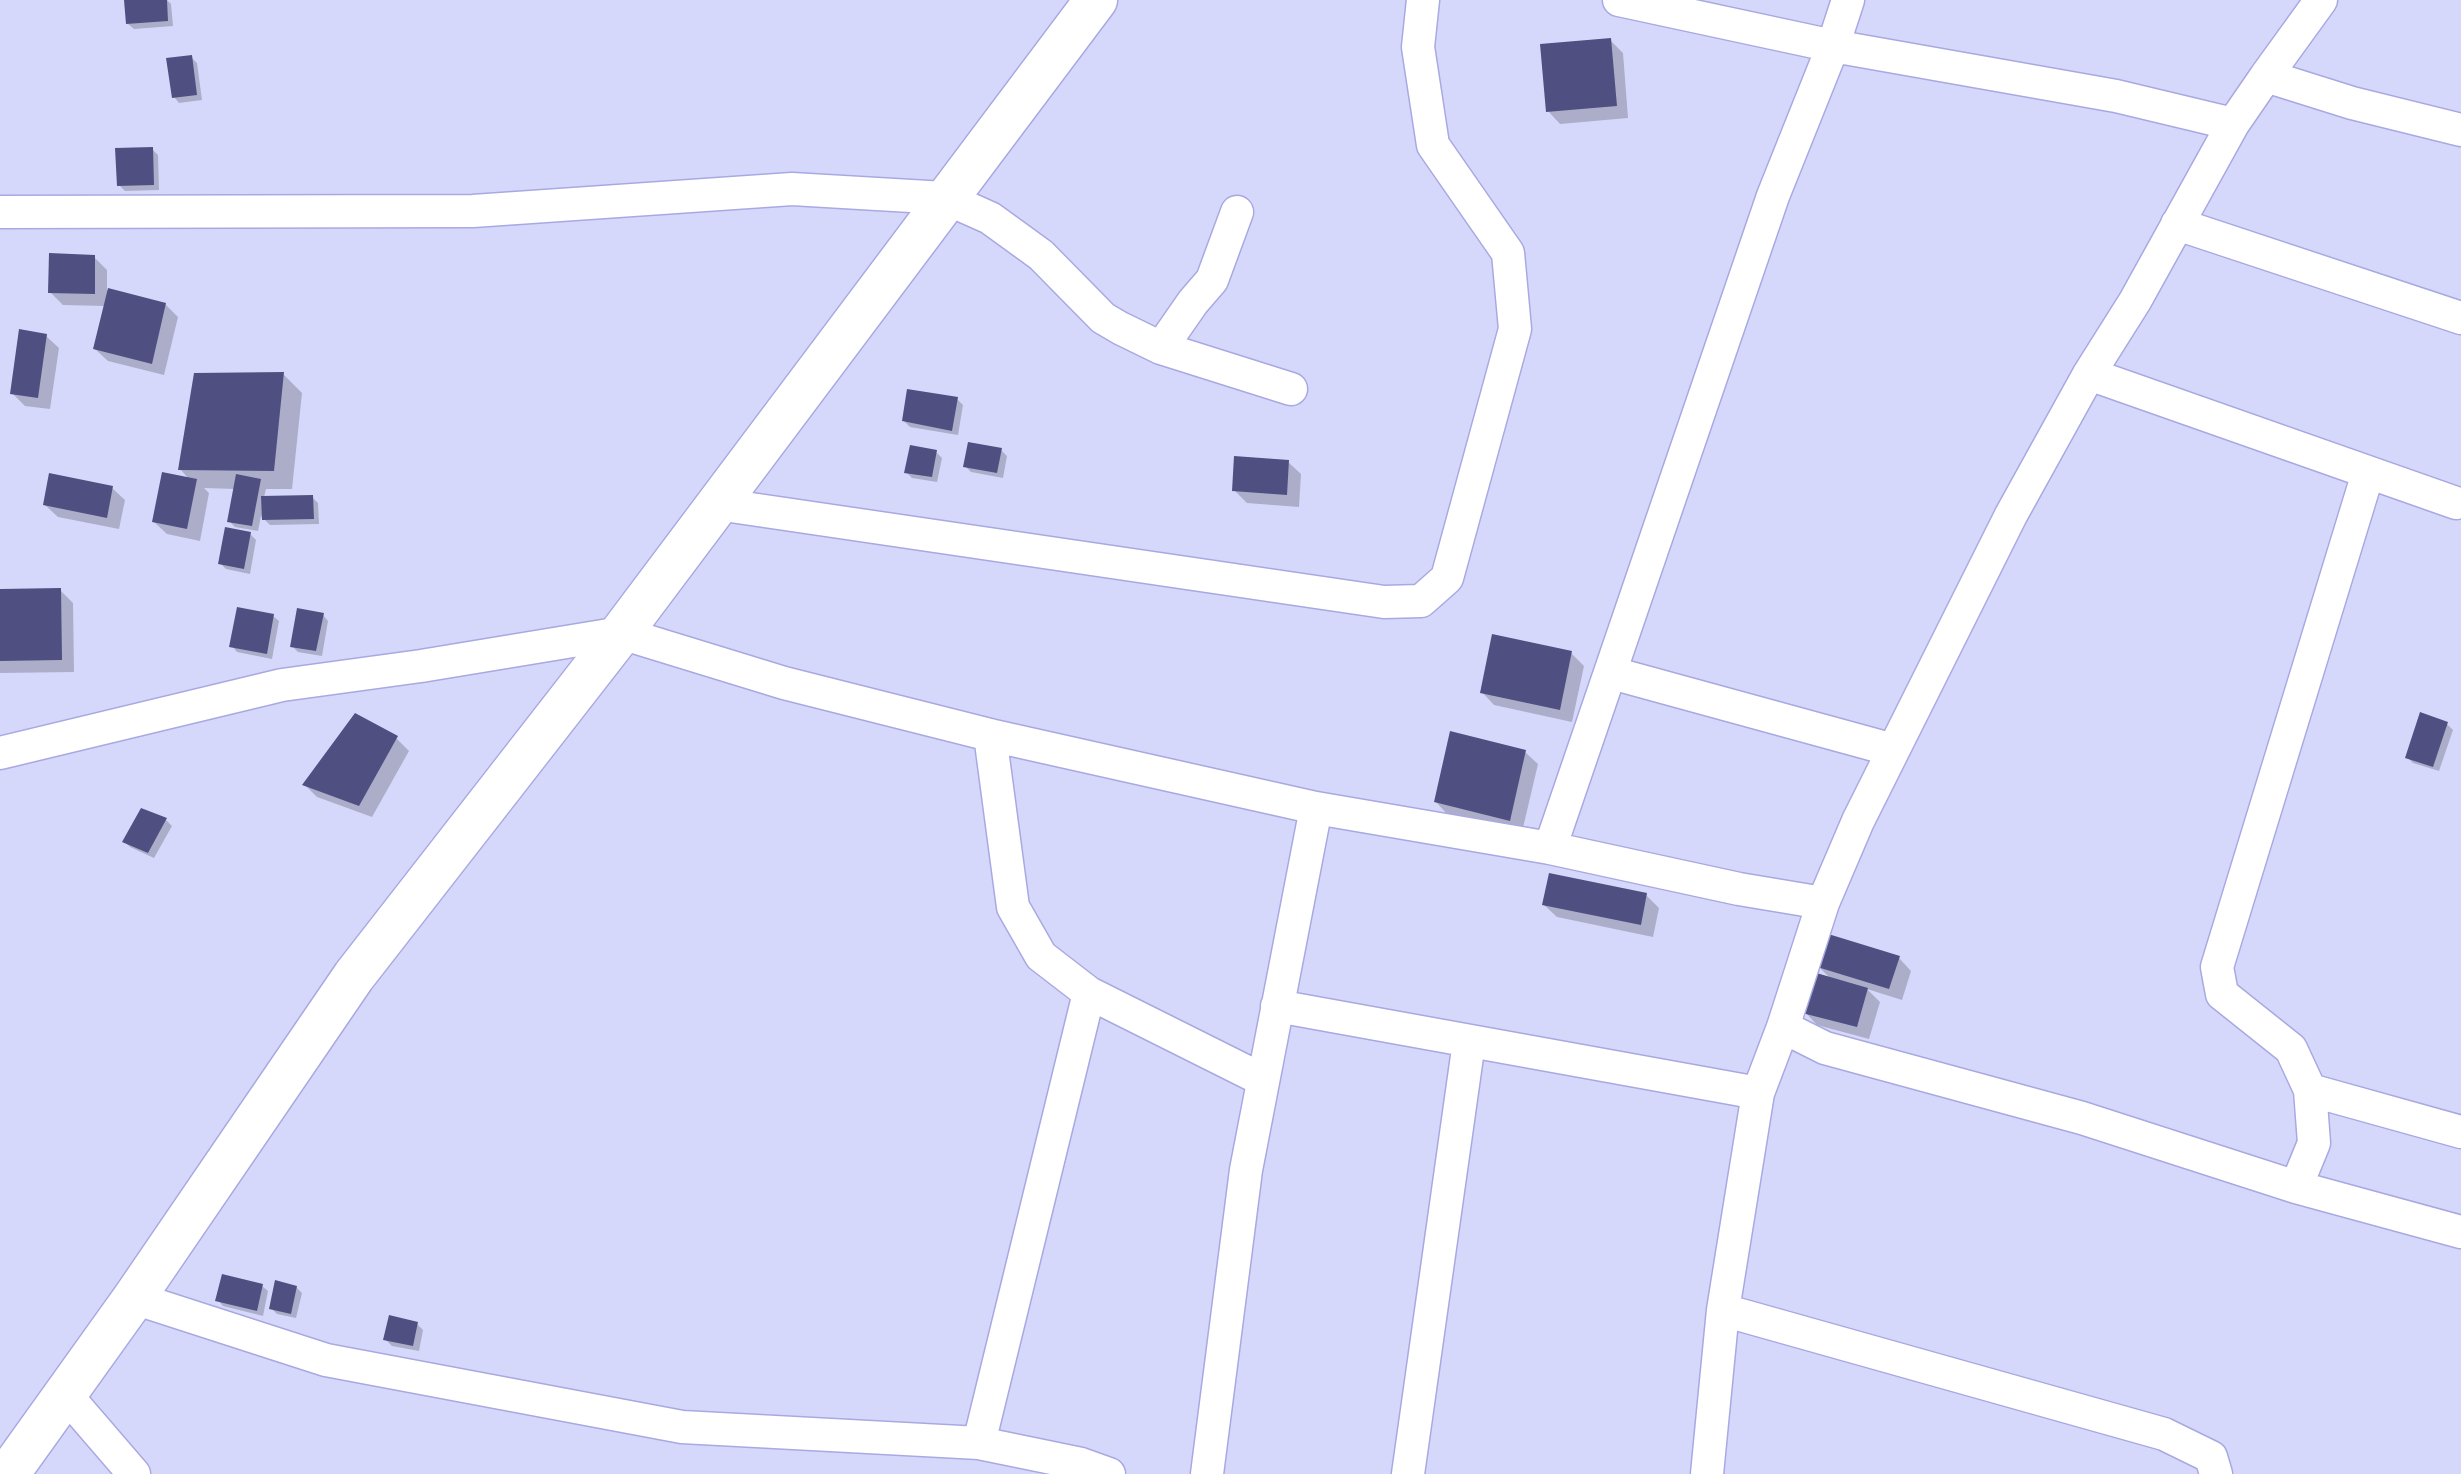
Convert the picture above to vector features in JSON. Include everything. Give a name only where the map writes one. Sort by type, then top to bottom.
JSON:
[{"type":"street","points":[[8,1474],[134,1298],[354,976],[621,633],[1096,0]]},
{"type":"street","points":[[717,504],[1384,602],[1421,601],[1447,578],[1515,329],[1508,253],[1433,145],[1418,47],[1423,0]]},
{"type":"street","points":[[1619,0],[1833,46],[2116,96],[2233,124]]},
{"type":"street","points":[[1550,848],[1773,196],[1833,46],[1848,0]]},
{"type":"street","points":[[1707,1474],[1723,1310],[1758,1093],[1823,903],[1858,821],[2011,515],[2233,124],[2321,0]]},
{"type":"street","points":[[2266,76],[2352,103],[2461,130]]},
{"type":"street","points":[[0,212],[473,211],[792,189],[945,198],[990,218],[1041,255],[1103,318],[1161,348],[1291,389]]},
{"type":"street","points":[[1161,348],[1212,280],[1237,212]]},
{"type":"street","points":[[2177,224],[2461,318]]},
{"type":"street","points":[[2089,374],[2368,473],[2459,497]]},
{"type":"street","points":[[2296,1187],[2314,1143],[2310,1090],[2291,1049],[2222,994],[2217,967],[2368,473]]},
{"type":"street","points":[[0,753],[282,685],[621,633],[784,683],[990,735],[1316,808],[1550,848],[1739,889],[1823,903]]},
{"type":"street","points":[[1612,673],[1893,750]]},
{"type":"street","points":[[990,735],[1013,907],[1041,956],[1089,993],[1263,1080]]},
{"type":"street","points":[[1207,1474],[1246,1170],[1316,808]]},
{"type":"street","points":[[979,1443],[1089,993]]},
{"type":"street","points":[[1277,1006],[1758,1093]]},
{"type":"street","points":[[1783,1027],[1825,1048],[2082,1118],[2296,1187],[2461,1232]]},
{"type":"street","points":[[1408,1474],[1469,1042]]},
{"type":"street","points":[[2310,1090],[2461,1132]]},
{"type":"street","points":[[134,1298],[326,1360],[682,1427],[979,1443],[1081,1464],[1109,1474]]},
{"type":"street","points":[[1723,1310],[2164,1434],[2211,1457],[2216,1474]]},
{"type":"street","points":[[66,1395],[134,1474]]},
{"type":"building","points":[[124,0],[167,0],[168,21],[126,24]]},
{"type":"building","points":[[1611,38],[1617,106],[1546,112],[1540,44]]},
{"type":"building","points":[[192,55],[197,95],[172,98],[166,58]]},
{"type":"building","points":[[153,147],[154,185],[117,186],[115,148]]},
{"type":"building","points":[[49,253],[95,255],[95,294],[48,293]]},
{"type":"building","points":[[108,288],[166,303],[152,364],[93,349]]},
{"type":"building","points":[[19,329],[47,334],[38,398],[10,394]]},
{"type":"building","points":[[284,372],[274,471],[178,470],[194,373]]},
{"type":"building","points":[[907,389],[958,397],[952,431],[902,421]]},
{"type":"building","points":[[968,442],[1002,448],[997,473],[963,467]]},
{"type":"building","points":[[910,445],[937,450],[932,477],[904,473]]},
{"type":"building","points":[[1234,456],[1289,460],[1287,495],[1232,491]]},
{"type":"building","points":[[162,472],[197,479],[187,529],[152,522]]},
{"type":"building","points":[[49,473],[113,486],[107,518],[43,505]]},
{"type":"building","points":[[236,474],[261,479],[252,526],[227,522]]},
{"type":"building","points":[[313,495],[314,519],[262,520],[261,496]]},
{"type":"building","points":[[225,527],[251,532],[244,569],[218,564]]},
{"type":"building","points":[[61,588],[62,660],[0,661],[0,589]]},
{"type":"building","points":[[237,607],[274,614],[267,654],[229,647]]},
{"type":"building","points":[[297,608],[324,613],[316,651],[290,647]]},
{"type":"building","points":[[1492,634],[1572,651],[1560,710],[1480,693]]},
{"type":"building","points":[[2420,712],[2448,722],[2433,767],[2405,758]]},
{"type":"building","points":[[355,713],[398,736],[359,806],[302,785]]},
{"type":"building","points":[[1450,731],[1526,750],[1510,821],[1434,802]]},
{"type":"building","points":[[141,808],[167,818],[148,853],[122,842]]},
{"type":"building","points":[[1549,873],[1647,893],[1641,925],[1542,905]]},
{"type":"building","points":[[1825,933],[1900,956],[1889,989],[1814,966]]},
{"type":"building","points":[[1813,972],[1868,988],[1857,1027],[1802,1013]]},
{"type":"building","points":[[222,1274],[263,1284],[257,1311],[215,1301]]},
{"type":"building","points":[[275,1280],[297,1286],[291,1314],[269,1309]]},
{"type":"building","points":[[389,1315],[418,1322],[413,1346],[383,1340]]}]
